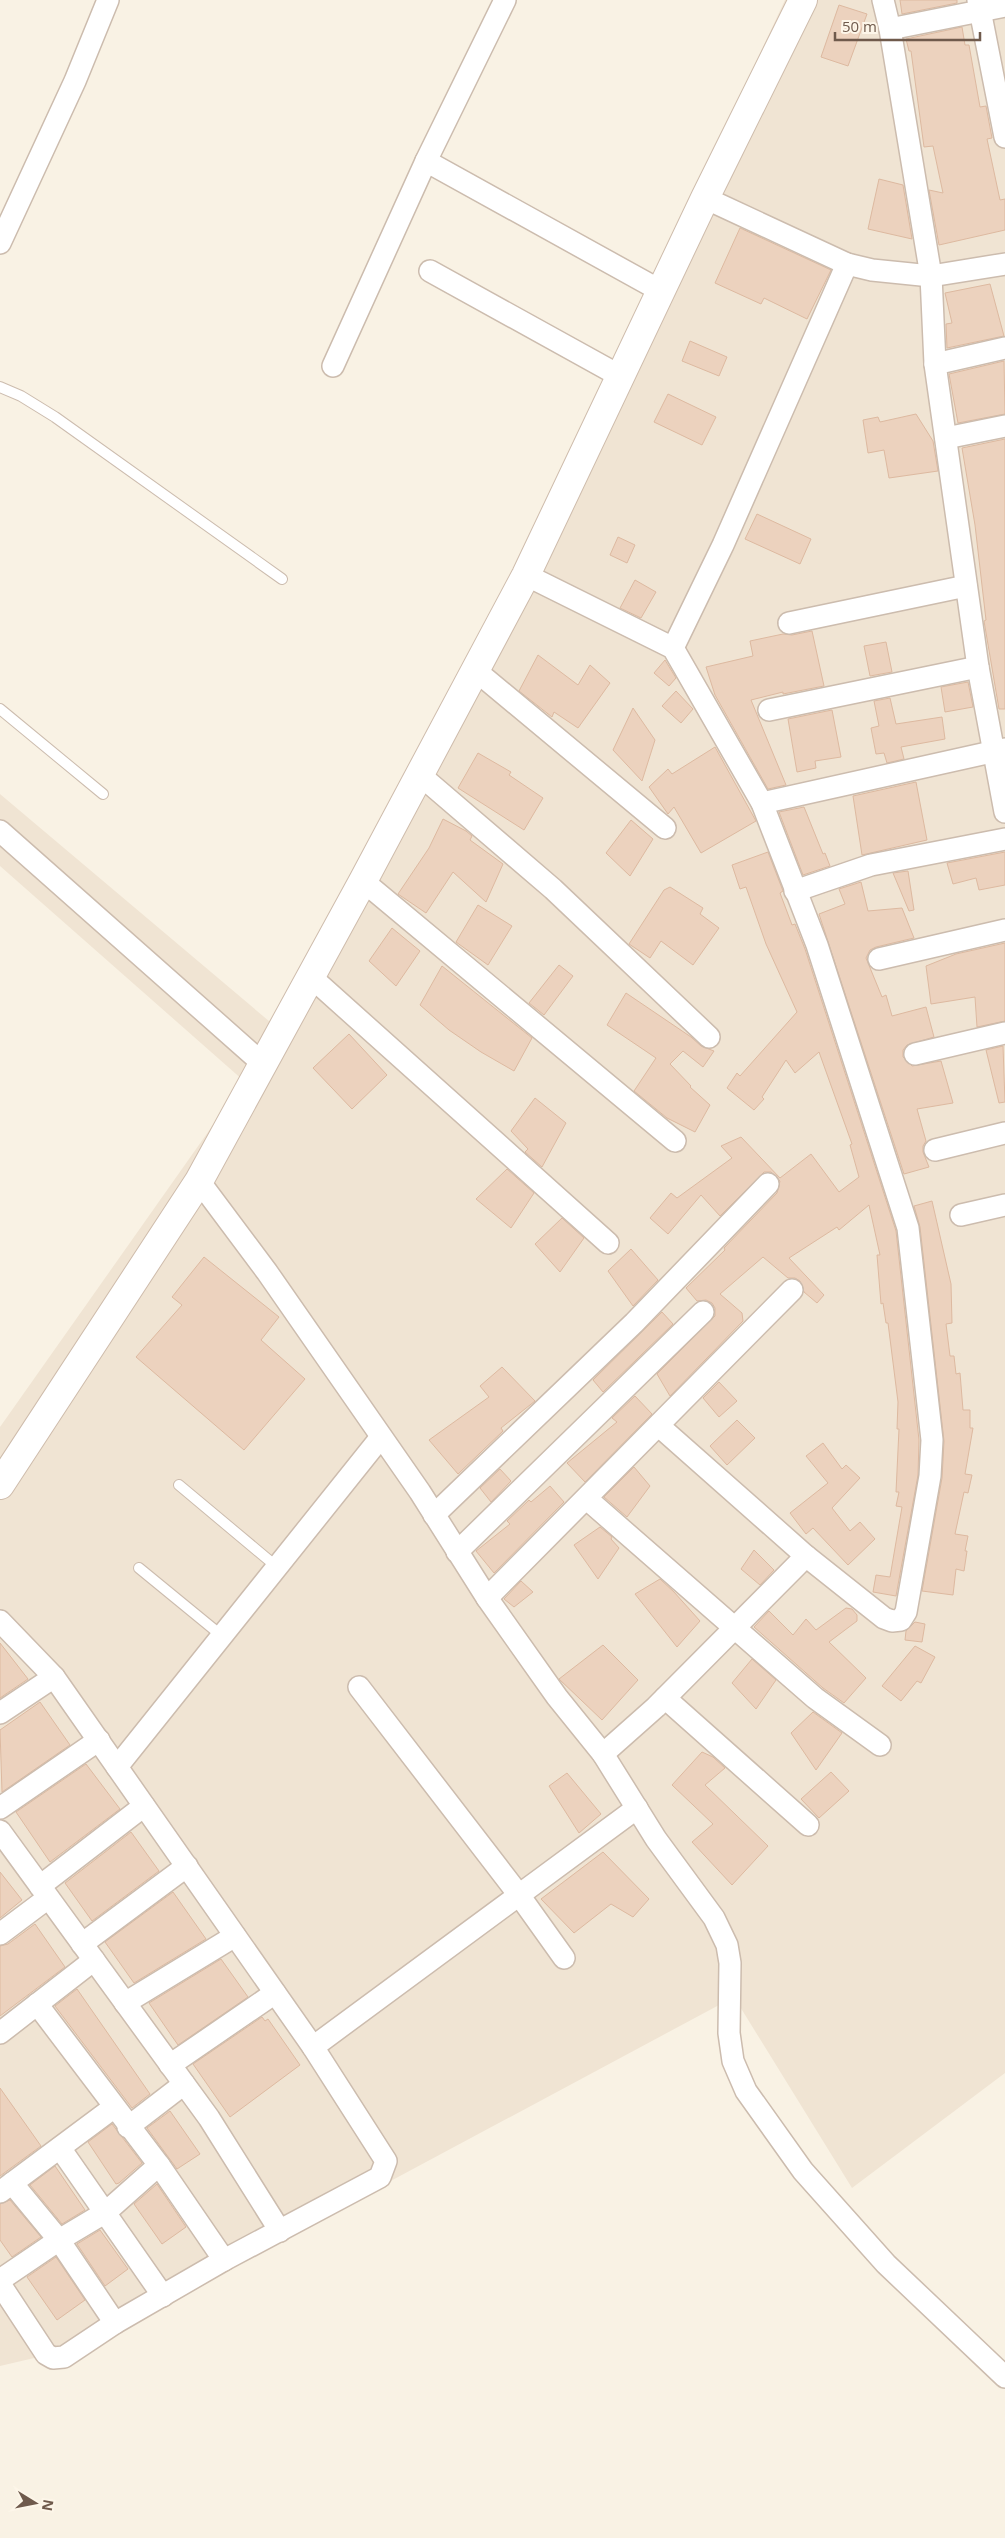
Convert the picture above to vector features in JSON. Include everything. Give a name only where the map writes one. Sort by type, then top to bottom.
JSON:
[{"type":"street","points":[[0,244],[75,81],[108,0]]},
{"type":"street","points":[[333,366],[426,161],[506,0]]},
{"type":"street","points":[[0,1485],[199,1181],[262,1062],[364,881],[526,575],[704,198],[803,0]]},
{"type":"street","points":[[883,0],[890,29],[931,276],[935,364],[978,667],[999,751],[1005,812]]},
{"type":"street","points":[[890,29],[979,6],[1005,6]]},
{"type":"street","points":[[979,6],[1005,137]]},
{"type":"street","points":[[426,161],[661,291]]},
{"type":"street","points":[[704,198],[847,264],[872,270],[931,276],[1005,264]]},
{"type":"street","points":[[673,648],[723,545],[847,264]]},
{"type":"street","points":[[430,272],[620,376]]},
{"type":"street","points":[[935,364],[1005,348]]},
{"type":"street","points":[[946,438],[1005,426]]},
{"type":"street","points":[[526,575],[673,648],[762,803],[816,945],[908,1228],[932,1440],[930,1476],[906,1612],[901,1620],[892,1621],[884,1618],[806,1556],[659,1426]]},
{"type":"street","points":[[789,623],[966,586]]},
{"type":"street","points":[[769,710],[978,667]]},
{"type":"street","points":[[475,670],[664,828]]},
{"type":"street","points":[[762,803],[999,751]]},
{"type":"street","points":[[420,776],[553,889],[709,1036]]},
{"type":"street","points":[[0,831],[262,1062]]},
{"type":"street","points":[[795,891],[871,865],[1005,839]]},
{"type":"street","points":[[364,881],[675,1142]]},
{"type":"street","points":[[879,959],[1005,930]]},
{"type":"street","points":[[310,976],[608,1243]]},
{"type":"street","points":[[915,1054],[1005,1033]]},
{"type":"street","points":[[935,1150],[1005,1133]]},
{"type":"street","points":[[199,1181],[267,1272],[434,1515],[487,1598],[557,1697],[603,1754],[637,1808],[714,1918],[727,1945],[730,1963],[729,2033],[733,2061],[746,2091],[803,2172],[886,2264],[1005,2377]]},
{"type":"street","points":[[434,1515],[634,1323],[768,1184]]},
{"type":"street","points":[[961,1215],[1005,1205]]},
{"type":"street","points":[[487,1598],[792,1290]]},
{"type":"street","points":[[457,1552],[704,1312]]},
{"type":"street","points":[[117,1767],[381,1437]]},
{"type":"street","points":[[587,1499],[815,1698],[880,1745]]},
{"type":"street","points":[[603,1754],[665,1698],[806,1556]]},
{"type":"street","points":[[0,1621],[54,1677],[313,2047],[386,2161],[380,2177],[224,2260],[115,2323],[64,2357],[53,2358],[46,2354],[0,2284]]},
{"type":"street","points":[[0,1713],[54,1677]]},
{"type":"street","points":[[359,1687],[519,1895],[564,1958]]},
{"type":"street","points":[[665,1698],[808,1825]]},
{"type":"street","points":[[0,1808],[99,1740]]},
{"type":"street","points":[[0,1934],[44,1892],[144,1806]]},
{"type":"street","points":[[313,2047],[637,1808]]},
{"type":"street","points":[[0,1831],[209,2118],[280,2231]]},
{"type":"street","points":[[0,2033],[37,2004],[88,1952],[186,1866]]},
{"type":"street","points":[[125,2003],[235,1936]]},
{"type":"street","points":[[170,2065],[275,1993]]},
{"type":"street","points":[[37,2004],[128,2128],[159,2165],[224,2260]]},
{"type":"street","points":[[128,2128],[184,2084]]},
{"type":"street","points":[[113,2108],[6,2187],[59,2240],[115,2323]]},
{"type":"street","points":[[60,2148],[163,2296]]},
{"type":"street","points":[[0,2280],[59,2240],[106,2212],[159,2165]]},
{"type":"lane","points":[[0,387],[21,396],[55,417],[282,579]]},
{"type":"lane","points":[[0,709],[103,794]]},
{"type":"lane","points":[[179,1485],[277,1567]]},
{"type":"lane","points":[[139,1568],[222,1636]]},
{"type":"shaded area","points":[[785,0],[1005,0],[1005,2073],[852,2188],[734,1997],[81,2347],[0,2366],[0,1427],[244,1081],[0,866],[0,794],[276,1027],[513,578]]},
{"type":"building","points":[[900,0],[957,0],[957,3],[902,14]]},
{"type":"building","points":[[839,5],[867,14],[848,66],[821,57]]},
{"type":"building","points":[[962,27],[965,45],[969,45],[980,107],[986,106],[992,138],[987,139],[1000,200],[1005,199],[1005,230],[939,245],[929,190],[943,193],[933,146],[924,147],[911,51],[909,51],[906,39]]},
{"type":"building","points":[[879,179],[903,185],[912,239],[868,229]]},
{"type":"building","points":[[740,228],[831,270],[807,319],[764,298],[761,304],[715,283]]},
{"type":"building","points":[[990,284],[1004,336],[947,348],[946,324],[952,323],[945,293]]},
{"type":"building","points":[[690,341],[727,357],[719,376],[682,361]]},
{"type":"building","points":[[1004,361],[1005,414],[958,423],[949,374]]},
{"type":"building","points":[[668,394],[716,417],[702,445],[654,422]]},
{"type":"building","points":[[916,414],[933,441],[938,471],[889,478],[884,450],[868,453],[863,420],[878,417],[880,422]]},
{"type":"building","points":[[1005,439],[1005,709],[999,709],[984,621],[986,620],[975,525],[962,448]]},
{"type":"building","points":[[757,514],[811,539],[800,564],[745,539]]},
{"type":"building","points":[[618,537],[635,545],[627,563],[610,555]]},
{"type":"building","points":[[635,580],[656,592],[641,618],[620,608]]},
{"type":"building","points":[[812,631],[824,686],[783,694],[783,692],[751,700],[786,785],[768,789],[715,695],[706,667],[753,656],[750,641],[783,634],[792,635]]},
{"type":"building","points":[[886,642],[892,672],[870,676],[864,646]]},
{"type":"building","points":[[538,655],[578,685],[590,665],[610,683],[578,728],[554,712],[552,717],[519,691]]},
{"type":"building","points":[[665,660],[676,678],[669,686],[654,673]]},
{"type":"building","points":[[968,682],[973,707],[945,712],[941,687]]},
{"type":"building","points":[[676,691],[693,709],[681,723],[662,706]]},
{"type":"building","points":[[890,698],[896,724],[942,717],[945,739],[901,747],[904,759],[887,763],[884,753],[876,754],[871,728],[879,726],[874,701]]},
{"type":"building","points":[[633,708],[655,740],[642,781],[613,750]]},
{"type":"building","points":[[832,710],[841,757],[815,761],[816,768],[797,772],[788,719]]},
{"type":"building","points":[[715,747],[756,821],[701,853],[674,807],[668,814],[649,787],[668,769],[672,774]]},
{"type":"building","points":[[478,753],[511,772],[509,775],[543,798],[524,830],[458,788]]},
{"type":"building","points":[[916,782],[927,840],[862,855],[853,796]]},
{"type":"building","points":[[804,807],[823,854],[825,853],[830,866],[803,875],[779,812]]},
{"type":"building","points":[[443,819],[466,831],[472,836],[470,840],[503,864],[486,902],[453,872],[426,913],[398,894],[429,848]]},
{"type":"building","points":[[631,820],[653,839],[630,876],[606,853]]},
{"type":"building","points":[[768,852],[783,891],[780,893],[792,925],[795,924],[805,949],[896,1231],[919,1440],[918,1475],[896,1596],[873,1592],[876,1575],[890,1577],[902,1507],[896,1506],[899,1492],[896,1492],[899,1429],[897,1429],[898,1402],[888,1323],[886,1323],[883,1303],[881,1304],[877,1255],[880,1255],[869,1205],[839,1230],[837,1227],[789,1258],[824,1295],[817,1303],[804,1292],[800,1281],[795,1278],[788,1278],[763,1257],[720,1294],[742,1313],[743,1321],[670,1396],[657,1374],[715,1316],[715,1308],[712,1303],[706,1300],[697,1301],[686,1288],[725,1250],[724,1248],[777,1193],[780,1181],[771,1172],[764,1172],[720,1216],[701,1195],[668,1234],[650,1218],[671,1193],[677,1198],[732,1158],[721,1146],[741,1137],[780,1178],[811,1154],[839,1192],[859,1177],[850,1145],[852,1144],[819,1052],[795,1073],[786,1060],[762,1097],[764,1099],[754,1110],[727,1088],[737,1073],[740,1076],[797,1012],[766,944],[746,887],[740,889],[732,865]]},
{"type":"building","points":[[1005,852],[1005,885],[979,890],[976,878],[953,884],[947,863]]},
{"type":"building","points":[[908,871],[914,910],[909,911],[893,873]]},
{"type":"building","points":[[861,882],[868,911],[902,908],[914,938],[876,947],[870,950],[866,958],[882,997],[886,995],[892,1016],[926,1007],[934,1037],[907,1045],[903,1050],[903,1057],[912,1066],[941,1061],[953,1103],[917,1109],[926,1141],[923,1146],[923,1152],[929,1167],[904,1174],[819,914],[845,904],[839,889]]},
{"type":"building","points":[[670,887],[703,908],[700,914],[719,928],[693,965],[661,941],[650,958],[629,944],[664,890]]},
{"type":"building","points":[[478,905],[512,926],[488,965],[456,942]]},
{"type":"building","points":[[392,928],[420,951],[396,986],[369,961]]},
{"type":"building","points":[[1005,943],[1005,1021],[977,1027],[975,997],[931,1004],[926,966],[956,954]]},
{"type":"building","points":[[559,965],[573,976],[544,1015],[529,1003]]},
{"type":"building","points":[[442,966],[532,1038],[514,1071],[481,1052],[449,1030],[420,1005]]},
{"type":"building","points":[[626,993],[691,1037],[701,1046],[714,1051],[703,1067],[683,1051],[670,1064],[690,1087],[710,1105],[695,1132],[667,1118],[634,1091],[656,1058],[607,1025]]},
{"type":"building","points":[[349,1034],[387,1075],[352,1109],[313,1068]]},
{"type":"building","points":[[1003,1046],[1005,1102],[999,1103],[986,1050]]},
{"type":"building","points":[[535,1098],[566,1123],[542,1167],[525,1152],[528,1149],[511,1131]]},
{"type":"building","points":[[507,1169],[534,1193],[511,1228],[476,1199]]},
{"type":"building","points":[[932,1201],[951,1284],[952,1323],[946,1324],[950,1356],[954,1356],[956,1374],[960,1373],[963,1410],[970,1410],[970,1428],[973,1428],[965,1474],[972,1475],[968,1493],[964,1492],[955,1534],[968,1536],[965,1551],[967,1551],[964,1571],[956,1569],[953,1595],[922,1591],[942,1478],[944,1441],[920,1227],[914,1206]]},
{"type":"building","points":[[562,1218],[584,1238],[560,1272],[535,1244]]},
{"type":"building","points":[[631,1249],[658,1280],[633,1306],[608,1271]]},
{"type":"building","points":[[204,1257],[279,1317],[261,1340],[305,1379],[244,1450],[136,1357],[182,1305],[172,1297]]},
{"type":"building","points":[[662,1312],[673,1324],[603,1392],[593,1380]]},
{"type":"building","points":[[502,1367],[535,1401],[501,1428],[503,1431],[458,1474],[429,1440],[489,1397],[480,1386]]},
{"type":"building","points":[[719,1382],[737,1401],[719,1417],[703,1398]]},
{"type":"building","points":[[635,1396],[652,1414],[585,1482],[567,1463],[617,1422],[612,1418]]},
{"type":"building","points":[[737,1420],[755,1438],[727,1465],[710,1446]]},
{"type":"building","points":[[823,1443],[842,1469],[846,1465],[860,1478],[832,1508],[850,1531],[860,1522],[875,1539],[848,1565],[813,1528],[806,1534],[790,1513],[828,1483],[806,1456]]},
{"type":"building","points":[[634,1467],[650,1486],[627,1517],[604,1497]]},
{"type":"building","points":[[500,1469],[511,1481],[491,1502],[480,1488]]},
{"type":"building","points":[[550,1486],[564,1502],[494,1573],[476,1551],[510,1524],[507,1521],[529,1500],[531,1502]]},
{"type":"building","points":[[600,1527],[612,1537],[611,1539],[619,1548],[598,1579],[574,1545]]},
{"type":"building","points":[[754,1550],[774,1570],[760,1585],[741,1569]]},
{"type":"building","points":[[660,1579],[700,1621],[677,1647],[635,1594]]},
{"type":"building","points":[[521,1581],[533,1592],[514,1607],[504,1599]]},
{"type":"building","points":[[846,1608],[852,1609],[857,1615],[857,1621],[829,1642],[866,1678],[844,1703],[823,1688],[754,1627],[769,1611],[793,1635],[806,1619],[816,1630]]},
{"type":"building","points":[[915,1622],[925,1624],[922,1642],[905,1640],[906,1631]]},
{"type":"building","points":[[0,1643],[28,1679],[0,1698]]},
{"type":"building","points":[[603,1645],[638,1680],[602,1720],[559,1679]]},
{"type":"building","points":[[915,1646],[935,1657],[921,1683],[917,1681],[901,1701],[882,1686]]},
{"type":"building","points":[[752,1659],[776,1680],[756,1709],[732,1683]]},
{"type":"building","points":[[40,1702],[70,1745],[2,1792],[0,1730]]},
{"type":"building","points":[[813,1712],[842,1733],[816,1770],[791,1733]]},
{"type":"building","points":[[702,1752],[713,1757],[725,1768],[705,1785],[768,1846],[732,1885],[692,1842],[713,1824],[672,1785]]},
{"type":"building","points":[[86,1764],[120,1809],[50,1862],[16,1812]]},
{"type":"building","points":[[831,1772],[849,1791],[819,1818],[801,1799]]},
{"type":"building","points":[[567,1773],[601,1814],[579,1833],[549,1786]]},
{"type":"building","points":[[131,1832],[159,1871],[92,1921],[65,1883]]},
{"type":"building","points":[[603,1852],[649,1899],[633,1917],[611,1904],[574,1933],[541,1899]]},
{"type":"building","points":[[0,1872],[22,1900],[0,1918]]},
{"type":"building","points":[[173,1892],[206,1939],[134,1983],[105,1942]]},
{"type":"building","points":[[35,1924],[65,1967],[0,2016],[0,1946],[8,1944]]},
{"type":"building","points":[[221,1959],[248,1997],[178,2045],[149,2003]]},
{"type":"building","points":[[77,1989],[150,2094],[132,2108],[55,2006]]},
{"type":"building","points":[[262,2017],[265,2021],[268,2019],[300,2065],[230,2117],[193,2064]]},
{"type":"building","points":[[0,2088],[41,2146],[0,2176]]},
{"type":"building","points":[[170,2111],[200,2154],[177,2169],[147,2128]]},
{"type":"building","points":[[112,2124],[142,2163],[116,2184],[88,2142]]},
{"type":"building","points":[[55,2166],[85,2210],[62,2224],[30,2185]]},
{"type":"building","points":[[157,2184],[186,2227],[162,2244],[134,2204]]},
{"type":"building","points":[[10,2200],[41,2237],[12,2257],[0,2240],[0,2204]]},
{"type":"building","points":[[100,2230],[128,2269],[105,2286],[77,2244]]},
{"type":"building","points":[[56,2257],[85,2300],[57,2320],[27,2277]]}]
